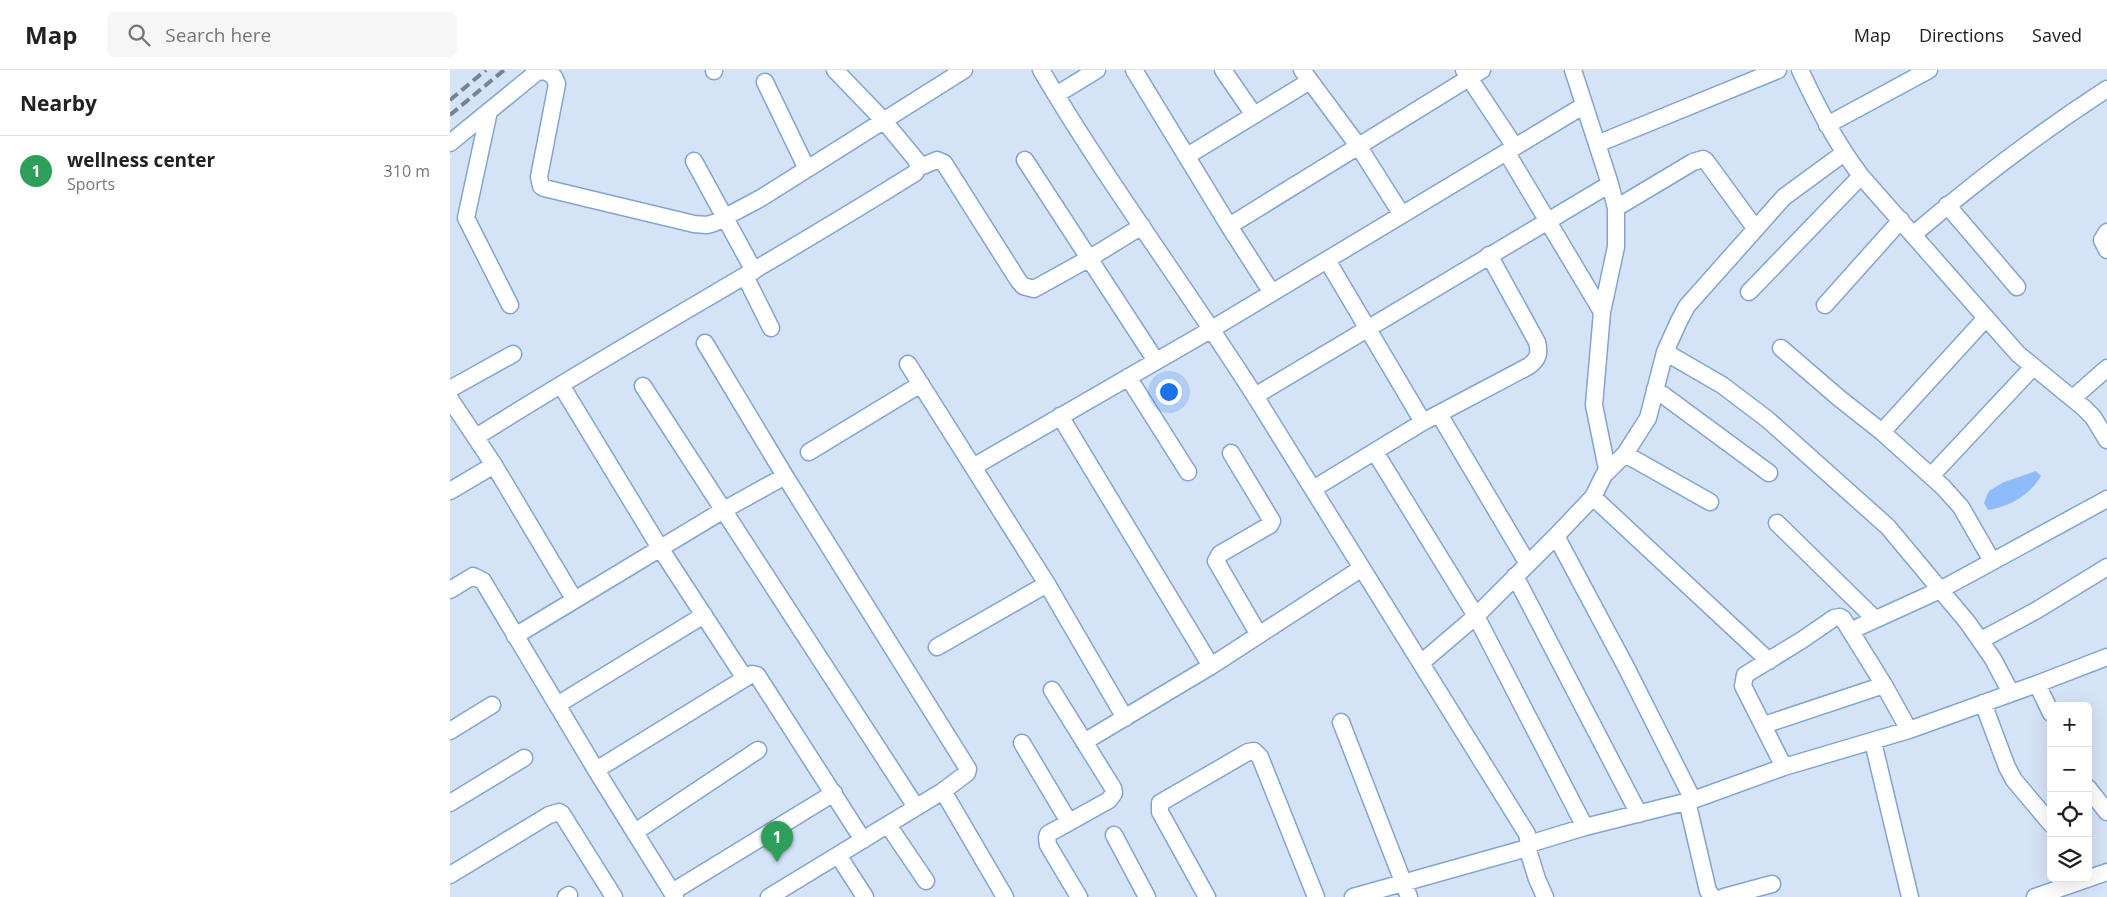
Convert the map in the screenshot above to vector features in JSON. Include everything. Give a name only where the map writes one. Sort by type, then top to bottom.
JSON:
[{"type":"street","points":[[450,143],[542,70],[550,73],[557,84],[539,177],[541,186],[701,225],[714,223],[761,198],[961,71]]},
{"type":"street","points":[[835,70],[884,121],[917,160],[918,168]]},
{"type":"street","points":[[1041,70],[1255,396],[1527,834],[1537,879],[1545,897]]},
{"type":"street","points":[[1056,95],[1096,70]]},
{"type":"street","points":[[1134,70],[1272,293]]},
{"type":"street","points":[[1224,70],[1254,115]]},
{"type":"street","points":[[1572,70],[1610,184],[1616,208],[1616,247],[1602,312],[1594,405],[1607,463],[1606,473]]},
{"type":"street","points":[[1597,144],[1778,70]]},
{"type":"street","points":[[1800,70],[1826,125],[1844,154],[1861,176],[1986,318],[2033,368],[2073,398],[2093,417],[2107,440]]},
{"type":"street","points":[[1826,125],[1929,70]]},
{"type":"street","points":[[1229,226],[1359,147],[1472,73],[1547,221],[1602,312]]},
{"type":"street","points":[[1187,156],[1254,115],[1306,75],[1359,147],[1402,215]]},
{"type":"street","points":[[765,82],[807,169]]},
{"type":"street","points":[[1914,234],[2053,123],[2107,89]]},
{"type":"street","points":[[973,467],[1212,329],[1583,106]]},
{"type":"street","points":[[489,111],[466,218],[510,305]]},
{"type":"street","points":[[1421,664],[1476,616],[1593,497],[1606,473],[1625,454],[1648,418],[1665,352],[1687,306],[1784,197],[1844,154]]},
{"type":"street","points":[[1616,208],[1693,162],[1702,159],[1706,160],[1755,228]]},
{"type":"street","points":[[476,437],[687,308],[837,222],[915,173],[918,168],[937,160],[944,163],[1023,286],[1034,289],[1142,226]]},
{"type":"street","points":[[1025,160],[1156,361]]},
{"type":"street","points":[[694,161],[724,217],[771,328]]},
{"type":"street","points":[[1749,292],[1861,176]]},
{"type":"street","points":[[1255,396],[1610,184]]},
{"type":"street","points":[[1947,206],[2017,287]]},
{"type":"street","points":[[1826,305],[1901,220]]},
{"type":"street","points":[[2107,232],[2102,240],[2107,250]]},
{"type":"street","points":[[1313,489],[1423,422],[1537,360],[1539,354],[1537,342],[1489,255]]},
{"type":"street","points":[[1327,260],[1423,422]]},
{"type":"street","points":[[1882,432],[1986,318]]},
{"type":"street","points":[[706,344],[785,476],[966,765],[967,773],[943,791],[769,897]]},
{"type":"street","points":[[1781,348],[1882,432],[1931,476],[1961,507],[1992,561]]},
{"type":"street","points":[[1665,352],[1722,385],[1795,442],[1888,527],[1981,640],[2000,670],[2010,693]]},
{"type":"street","points":[[450,389],[513,354]]},
{"type":"street","points":[[908,364],[1047,584],[1125,718]]},
{"type":"street","points":[[1931,476],[2033,368]]},
{"type":"street","points":[[2073,398],[2107,368]]},
{"type":"street","points":[[1128,377],[1188,472]]},
{"type":"street","points":[[809,452],[921,384]]},
{"type":"street","points":[[560,385],[660,548],[744,677]]},
{"type":"street","points":[[642,386],[916,807]]},
{"type":"street","points":[[1655,390],[1769,473]]},
{"type":"street","points":[[450,399],[494,465],[574,599]]},
{"type":"street","points":[[1439,414],[1528,564]]},
{"type":"street","points":[[1060,416],[1211,666]]},
{"type":"street","points":[[1375,452],[1476,616],[1585,827]]},
{"type":"street","points":[[1231,453],[1272,521],[1270,526],[1220,554],[1216,561],[1259,635]]},
{"type":"street","points":[[1625,454],[1710,502]]},
{"type":"street","points":[[450,491],[494,465]]},
{"type":"street","points":[[515,636],[722,511],[785,476]]},
{"type":"street","points":[[1593,497],[1769,660]]},
{"type":"street","points":[[1850,632],[1940,590],[2107,499]]},
{"type":"street","points":[[1778,523],[1875,619]]},
{"type":"street","points":[[1556,536],[1626,667],[1690,801],[1708,891],[1713,897]]},
{"type":"street","points":[[1981,640],[2036,610],[2107,567]]},
{"type":"street","points":[[1084,742],[1211,666],[1362,568]]},
{"type":"street","points":[[450,590],[473,576],[479,577],[484,581],[596,770],[674,895],[834,793]]},
{"type":"street","points":[[1515,576],[1640,814]]},
{"type":"street","points":[[937,647],[1047,584]]},
{"type":"street","points":[[557,705],[704,615]]},
{"type":"street","points":[[1784,767],[1743,686],[1743,679],[1745,675],[1834,618],[1843,620],[1884,685],[1909,730]]},
{"type":"street","points":[[1353,897],[1405,890],[1528,845],[1585,827],[1690,801],[1784,767],[1909,730],[2107,657]]},
{"type":"street","points":[[596,770],[744,677],[752,674],[757,675],[863,840]]},
{"type":"street","points":[[2037,684],[2047,705]]},
{"type":"street","points":[[1764,725],[1884,685]]},
{"type":"street","points":[[1052,690],[1113,788],[1114,793],[1109,800],[1048,834],[1047,842],[1079,897]]},
{"type":"street","points":[[1983,703],[2007,768],[2014,780],[2047,819]]},
{"type":"street","points":[[450,731],[492,705]]},
{"type":"street","points":[[1341,722],[1405,890]]},
{"type":"street","points":[[1873,742],[1910,897]]},
{"type":"street","points":[[1022,743],[1069,822]]},
{"type":"street","points":[[635,832],[758,750]]},
{"type":"street","points":[[1207,897],[1160,812],[1160,803],[1239,757],[1254,751],[1260,758],[1316,897]]},
{"type":"street","points":[[450,803],[524,758]]},
{"type":"street","points":[[943,791],[1005,897]]},
{"type":"street","points":[[2091,792],[2107,812]]},
{"type":"street","points":[[450,876],[548,815],[559,812],[614,897]]},
{"type":"street","points":[[888,825],[926,881]]},
{"type":"street","points":[[1114,835],[1147,897]]},
{"type":"street","points":[[838,856],[865,897]]},
{"type":"street","points":[[2035,897],[2107,872]]},
{"type":"street","points":[[1724,897],[1772,884]]},
{"type":"water","points":[[2036,471],[2041,476],[2025,494],[2011,503],[1988,510],[1984,503],[1989,491],[2004,482]]},
{"type":"railway","points":[[450,100],[486,70]]},
{"type":"railway","points":[[450,115],[504,70]]},
{"type":"place","name":"wellness center","points":[[777,862]]}]
